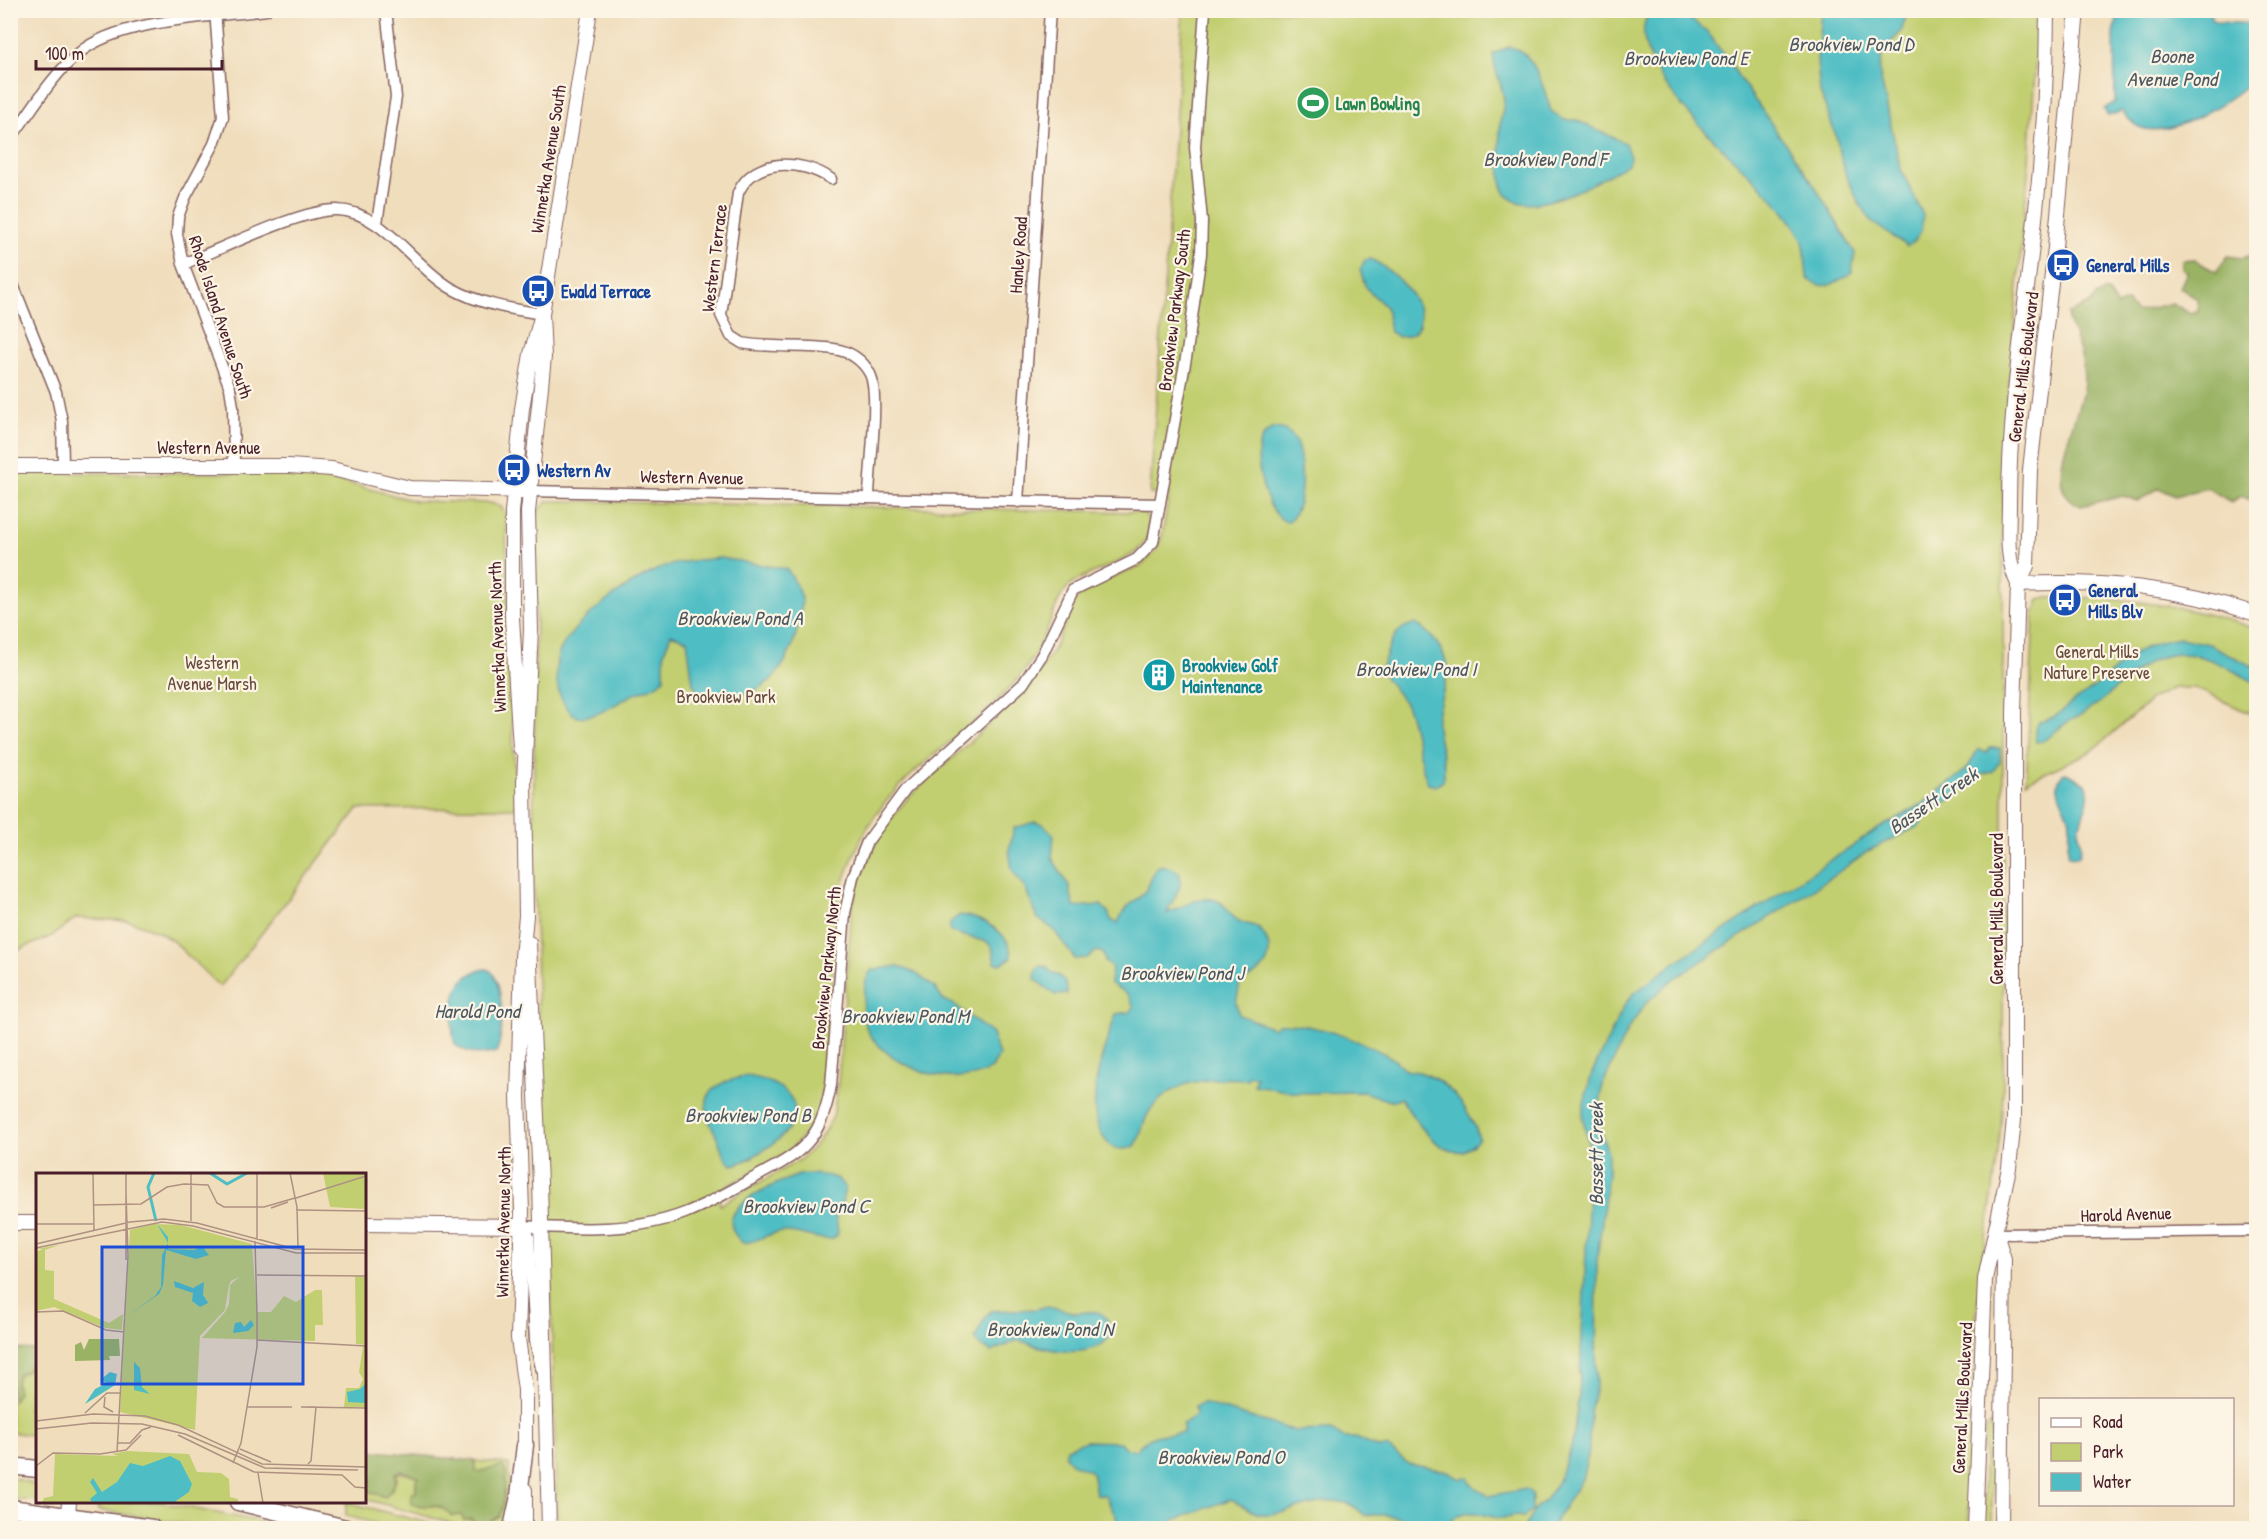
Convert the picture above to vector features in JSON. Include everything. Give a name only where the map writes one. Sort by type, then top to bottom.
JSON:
[{"type":"highway","points":[[512,1528],[519,1496],[525,1445]]},
{"type":"highway","points":[[10,1466],[36,1469]]},
{"type":"highway","points":[[242,1503],[346,1528]]},
{"type":"highway","points":[[10,1508],[152,1528]]},
{"type":"street","points":[[10,139],[60,72],[91,44],[134,28],[214,14],[266,10]]},
{"type":"street","points":[[377,224],[396,97],[387,10]]},
{"type":"street","name":"Winnetka Avenue South","points":[[513,490],[531,354],[543,314],[590,10]]},
{"type":"street","name":"Hanley Road","points":[[1018,502],[1050,10]]},
{"type":"street","name":"Brookview Parkway South","points":[[1160,504],[1201,254],[1202,221],[1195,147],[1205,10]]},
{"type":"street","name":"General Mills Boulevard","points":[[2018,584],[2009,565],[2010,465],[2024,295],[2038,189],[2048,54],[2047,10]]},
{"type":"street","name":"General Mills Boulevard","points":[[1975,1528],[1985,1289],[1988,1258],[1996,1234],[2014,1120],[2014,712],[2018,584],[2027,566],[2031,449],[2055,247],[2077,10]]},
{"type":"street","name":"Rhode Island Avenue South","points":[[214,14],[223,117],[219,133],[178,217],[177,241],[183,264],[230,388],[233,407],[234,464]]},
{"type":"street","name":"Western Terrace","points":[[831,179],[807,167],[777,165],[759,169],[746,180],[738,194],[721,315],[730,336],[742,343],[833,349],[856,357],[865,366],[873,382],[874,392],[869,498]]},
{"type":"street","points":[[183,264],[319,212],[346,211],[377,224],[429,273],[460,293],[484,303],[543,314]]},
{"type":"street","points":[[10,278],[58,402],[63,432],[63,464]]},
{"type":"street","name":"Winnetka Avenue South","points":[[529,491],[544,357],[543,314]]},
{"type":"street","name":"Western Avenue","points":[[10,466],[234,464],[332,469],[396,486],[427,490],[1160,504]]},
{"type":"street","name":"Winnetka Avenue North","points":[[513,490],[512,618],[516,715],[524,782]]},
{"type":"street","name":"Winnetka Avenue North","points":[[529,491],[528,571],[531,640],[524,782],[526,916],[532,980],[547,1387],[549,1528]]},
{"type":"street","name":"Brookview Parkway North","points":[[521,1226],[630,1226],[675,1216],[711,1201],[781,1163],[807,1144],[817,1132],[826,1112],[831,1084],[845,913],[853,877],[867,842],[906,789],[1023,684],[1042,655],[1073,590],[1137,559],[1149,548],[1153,542],[1160,504]]},
{"type":"street","points":[[2018,584],[2072,581],[2170,590],[2256,614]]},
{"type":"street","name":"Winnetka Avenue North","points":[[525,1528],[525,1390],[518,1338],[522,1129],[518,1084],[521,968],[526,916]]},
{"type":"street","points":[[10,1222],[36,1223]]},
{"type":"street","points":[[366,1224],[521,1226],[527,1230],[535,1340],[547,1387]]},
{"type":"street","name":"Harold Avenue","points":[[1996,1234],[2256,1231]]},
{"type":"street","name":"General Mills Boulevard","points":[[1996,1234],[2004,1259],[2001,1528]]},
{"type":"green space","name":"Brookview Park","points":[[1183,11],[2039,11],[2029,161],[2003,454],[2003,1090],[1999,1141],[1976,1320],[1971,1409],[1969,1528],[557,1528],[548,1182],[540,1073],[533,857],[537,512],[548,501],[565,501],[1136,512],[1143,513],[1149,519],[1149,533],[1143,545],[1133,554],[1069,586],[1058,602],[1038,649],[1023,672],[986,710],[915,771],[883,805],[869,825],[852,859],[840,894],[820,1111],[801,1139],[789,1150],[717,1191],[720,1205],[801,1159],[818,1142],[833,1117],[838,1084],[852,907],[859,879],[883,828],[908,798],[1027,690],[1054,649],[1075,600],[1098,584],[1141,566],[1156,551],[1162,536],[1169,495],[1150,494]]},
{"type":"green space","points":[[2256,254],[2256,502],[2241,496],[2231,502],[2208,488],[2175,496],[2159,488],[2138,501],[2123,496],[2081,506],[2070,500],[2063,489],[2062,462],[2083,391],[2084,372],[2081,354],[2068,320],[2068,314],[2091,303],[2095,296],[2107,291],[2117,306],[2127,302],[2136,312],[2172,303],[2189,313],[2198,311],[2197,298],[2180,288],[2187,272],[2182,268],[2182,260],[2193,259],[2216,272],[2228,256],[2242,258]]},
{"type":"green space","name":"Western Avenue Marsh","points":[[11,473],[284,473],[343,482],[415,501],[490,503],[500,506],[506,514],[508,629],[516,808],[358,809],[220,987],[173,941],[157,931],[130,921],[76,918],[52,936],[13,952],[11,957]]},
{"type":"green space","name":"General Mills Nature Preserve","points":[[2052,597],[2156,604],[2206,614],[2256,629],[2256,716],[2195,688],[2174,688],[2153,698],[2092,751],[2026,782],[2034,615],[2039,600]]},
{"type":"green space","points":[[11,1349],[36,1350],[36,1365],[31,1365],[27,1371],[18,1374],[16,1382],[18,1392],[13,1400],[11,1398]]},
{"type":"green space","points":[[31,1365],[36,1365],[29,1394],[34,1405],[28,1407],[31,1424],[36,1425],[36,1436],[11,1432],[10,1401],[13,1400],[18,1374],[27,1371]]},
{"type":"green space","points":[[1992,1423],[1992,1528],[1984,1528],[1984,1439],[1986,1429]]},
{"type":"green space","points":[[366,1450],[475,1461],[476,1472],[503,1466],[506,1472],[503,1507],[499,1516],[482,1526],[476,1525],[471,1519],[464,1520],[461,1515],[452,1516],[438,1506],[412,1504],[411,1494],[416,1492],[416,1480],[419,1477],[402,1471],[395,1473],[393,1486],[385,1497],[370,1492],[366,1487],[371,1481],[369,1472],[373,1463],[366,1461]]},
{"type":"green space","points":[[366,1461],[373,1463],[369,1472],[370,1492],[391,1491],[397,1478],[395,1473],[416,1474],[419,1477],[416,1480],[417,1506],[436,1506],[452,1516],[461,1515],[482,1526],[499,1516],[505,1495],[503,1478],[490,1470],[476,1472],[475,1461],[509,1464],[510,1511],[504,1528],[468,1528],[366,1499]]},
{"type":"green space","points":[[10,1477],[36,1485],[36,1501],[11,1499]]},
{"type":"green space","points":[[97,1503],[165,1503],[293,1528],[209,1528],[98,1510]]},
{"type":"green space","points":[[346,1503],[350,1503],[448,1528],[394,1528],[346,1516]]},
{"type":"water","name":"Brookview Pond E","points":[[1650,11],[1679,11],[1707,31],[1816,188],[1855,253],[1852,272],[1841,280],[1820,285],[1808,279],[1804,243],[1792,223],[1765,190],[1690,115],[1667,87],[1650,59],[1644,33]]},
{"type":"water","name":"Brookview Pond D","points":[[1821,11],[1908,11],[1901,32],[1883,50],[1879,70],[1900,167],[1923,215],[1921,231],[1915,241],[1907,246],[1873,223],[1859,203],[1845,173],[1836,136],[1820,92],[1817,61]]},
{"type":"water","name":"Boone Avenue Pond","points":[[2117,11],[2213,11],[2211,17],[2216,22],[2256,24],[2256,76],[2219,106],[2185,123],[2168,128],[2139,127],[2122,111],[2108,116],[2104,109],[2115,102],[2114,29],[2119,15]]},
{"type":"water","name":"Brookview Pond F","points":[[1509,47],[1518,50],[1532,63],[1542,83],[1551,111],[1564,120],[1576,120],[1625,143],[1630,157],[1628,164],[1562,197],[1542,202],[1524,203],[1510,198],[1501,181],[1500,120],[1504,103],[1493,54]]},
{"type":"water","points":[[1370,259],[1378,263],[1397,278],[1413,297],[1420,318],[1418,327],[1412,334],[1399,337],[1390,332],[1386,307],[1366,288],[1360,270],[1365,260]]},
{"type":"water","points":[[1273,428],[1285,430],[1292,435],[1300,456],[1301,482],[1298,507],[1287,522],[1273,510],[1268,500],[1259,465],[1260,443],[1268,431]]},
{"type":"water","name":"Brookview Pond A","points":[[721,558],[786,569],[802,598],[793,643],[780,670],[770,681],[742,694],[700,694],[693,684],[687,640],[671,634],[664,652],[664,679],[660,682],[592,715],[577,717],[569,710],[559,694],[556,665],[562,647],[590,614],[629,585],[654,571],[678,563]]},
{"type":"water","name":"Brookview Pond I","points":[[1415,624],[1436,642],[1446,661],[1446,679],[1437,717],[1437,733],[1443,756],[1444,773],[1443,781],[1436,786],[1428,784],[1407,706],[1381,669],[1396,635],[1407,626]]},
{"type":"water","points":[[2180,638],[2209,644],[2256,668],[2256,683],[2206,658],[2183,654],[2170,655],[2146,664],[2094,707],[2062,726],[2047,739],[2036,742],[2035,728],[2039,722],[2060,713],[2080,696],[2095,688],[2134,654],[2153,644]]},
{"type":"water","name":"Bassett Creek","points":[[1990,748],[2000,748],[2000,762],[1992,772],[1984,774],[1928,815],[1919,826],[1868,851],[1829,879],[1671,981],[1646,1003],[1628,1029],[1603,1084],[1600,1104],[1599,1124],[1608,1153],[1608,1174],[1597,1259],[1596,1387],[1590,1412],[1589,1452],[1582,1479],[1551,1528],[1524,1528],[1537,1506],[1545,1500],[1557,1483],[1572,1445],[1579,1394],[1589,1192],[1589,1144],[1583,1119],[1583,1107],[1592,1073],[1625,1004],[1633,994],[1677,961],[1878,829],[1921,805],[1967,769],[1978,749],[1987,753]]},
{"type":"water","points":[[2064,772],[2086,783],[2088,789],[2088,800],[2079,829],[2081,847],[2078,857],[2069,856],[2068,851],[2070,822],[2058,789],[2058,783]]},
{"type":"water","name":"Brookview Pond J","points":[[1035,822],[1043,824],[1054,835],[1052,858],[1069,886],[1074,907],[1101,905],[1108,912],[1111,920],[1118,923],[1124,910],[1145,891],[1159,866],[1170,867],[1179,872],[1179,888],[1167,913],[1188,903],[1205,899],[1216,900],[1224,905],[1235,918],[1261,931],[1267,940],[1269,952],[1263,968],[1240,984],[1236,1003],[1239,1015],[1274,1028],[1278,1024],[1291,1024],[1337,1034],[1394,1059],[1406,1070],[1430,1076],[1449,1089],[1457,1098],[1470,1117],[1479,1138],[1469,1148],[1458,1152],[1447,1149],[1436,1142],[1415,1120],[1401,1098],[1389,1101],[1364,1092],[1297,1093],[1254,1085],[1256,1077],[1249,1075],[1247,1079],[1206,1080],[1181,1087],[1158,1101],[1149,1112],[1135,1146],[1122,1149],[1109,1144],[1100,1131],[1095,1116],[1097,1080],[1116,1014],[1130,1012],[1134,1007],[1128,995],[1110,983],[1112,967],[1105,962],[1103,953],[1097,951],[1087,958],[1075,959],[1053,929],[1037,918],[1026,890],[1012,870],[1009,850],[1014,828]]},
{"type":"water","points":[[960,915],[977,919],[994,928],[1007,941],[1011,958],[1001,964],[995,963],[992,947],[987,942],[951,932],[950,922]]},
{"type":"water","name":"Brookview Pond M","points":[[898,966],[917,974],[935,988],[943,1000],[953,1004],[992,1034],[999,1056],[992,1068],[977,1075],[959,1078],[920,1071],[885,1051],[873,1038],[863,1017],[867,979],[872,970]]},
{"type":"water","points":[[1041,966],[1048,967],[1050,972],[1063,980],[1067,994],[1055,995],[1035,979],[1036,970]]},
{"type":"water","name":"Harold Pond","points":[[487,969],[493,974],[500,994],[499,1045],[496,1052],[479,1054],[455,1045],[452,1009],[454,998],[465,978],[474,972]]},
{"type":"water","name":"Brookview Pond B","points":[[748,1076],[766,1081],[790,1096],[794,1106],[794,1117],[789,1128],[778,1140],[748,1160],[732,1165],[723,1154],[709,1120],[707,1101],[710,1093],[724,1082]]},
{"type":"water","name":"Brookview Pond C","points":[[802,1174],[832,1177],[845,1188],[842,1203],[835,1207],[838,1233],[833,1239],[780,1232],[743,1243],[733,1231],[732,1219],[737,1209],[761,1191]]},
{"type":"water","name":"Brookview Pond N","points":[[1048,1306],[1077,1313],[1098,1312],[1108,1321],[1109,1338],[1100,1345],[1077,1351],[1053,1350],[1018,1340],[991,1352],[978,1344],[975,1338],[991,1311],[1036,1309]]},
{"type":"water","name":"Brookview Pond O","points":[[1203,1403],[1296,1431],[1331,1430],[1344,1438],[1356,1438],[1378,1448],[1387,1447],[1409,1464],[1446,1471],[1460,1479],[1468,1477],[1471,1484],[1488,1496],[1526,1489],[1532,1494],[1532,1511],[1523,1517],[1504,1518],[1469,1513],[1451,1519],[1449,1528],[1387,1515],[1364,1515],[1353,1506],[1340,1502],[1328,1501],[1274,1514],[1261,1514],[1231,1499],[1174,1520],[1169,1528],[1117,1528],[1117,1519],[1105,1495],[1096,1494],[1092,1472],[1071,1463],[1065,1456],[1067,1448],[1086,1441],[1120,1442],[1126,1449],[1136,1450],[1152,1437],[1183,1433],[1183,1424],[1196,1415],[1195,1406]]},
{"type":"place","name":"Lawn Bowling","points":[[1313,103]]},
{"type":"place","name":"General Mills","points":[[2063,265]]},
{"type":"place","name":"Ewald Terrace","points":[[538,291]]},
{"type":"place","name":"Western Av","points":[[514,470]]},
{"type":"place","name":"General Mills Blv","points":[[2065,600]]},
{"type":"place","name":"Brookview Golf Maintenance","points":[[1159,675]]}]
